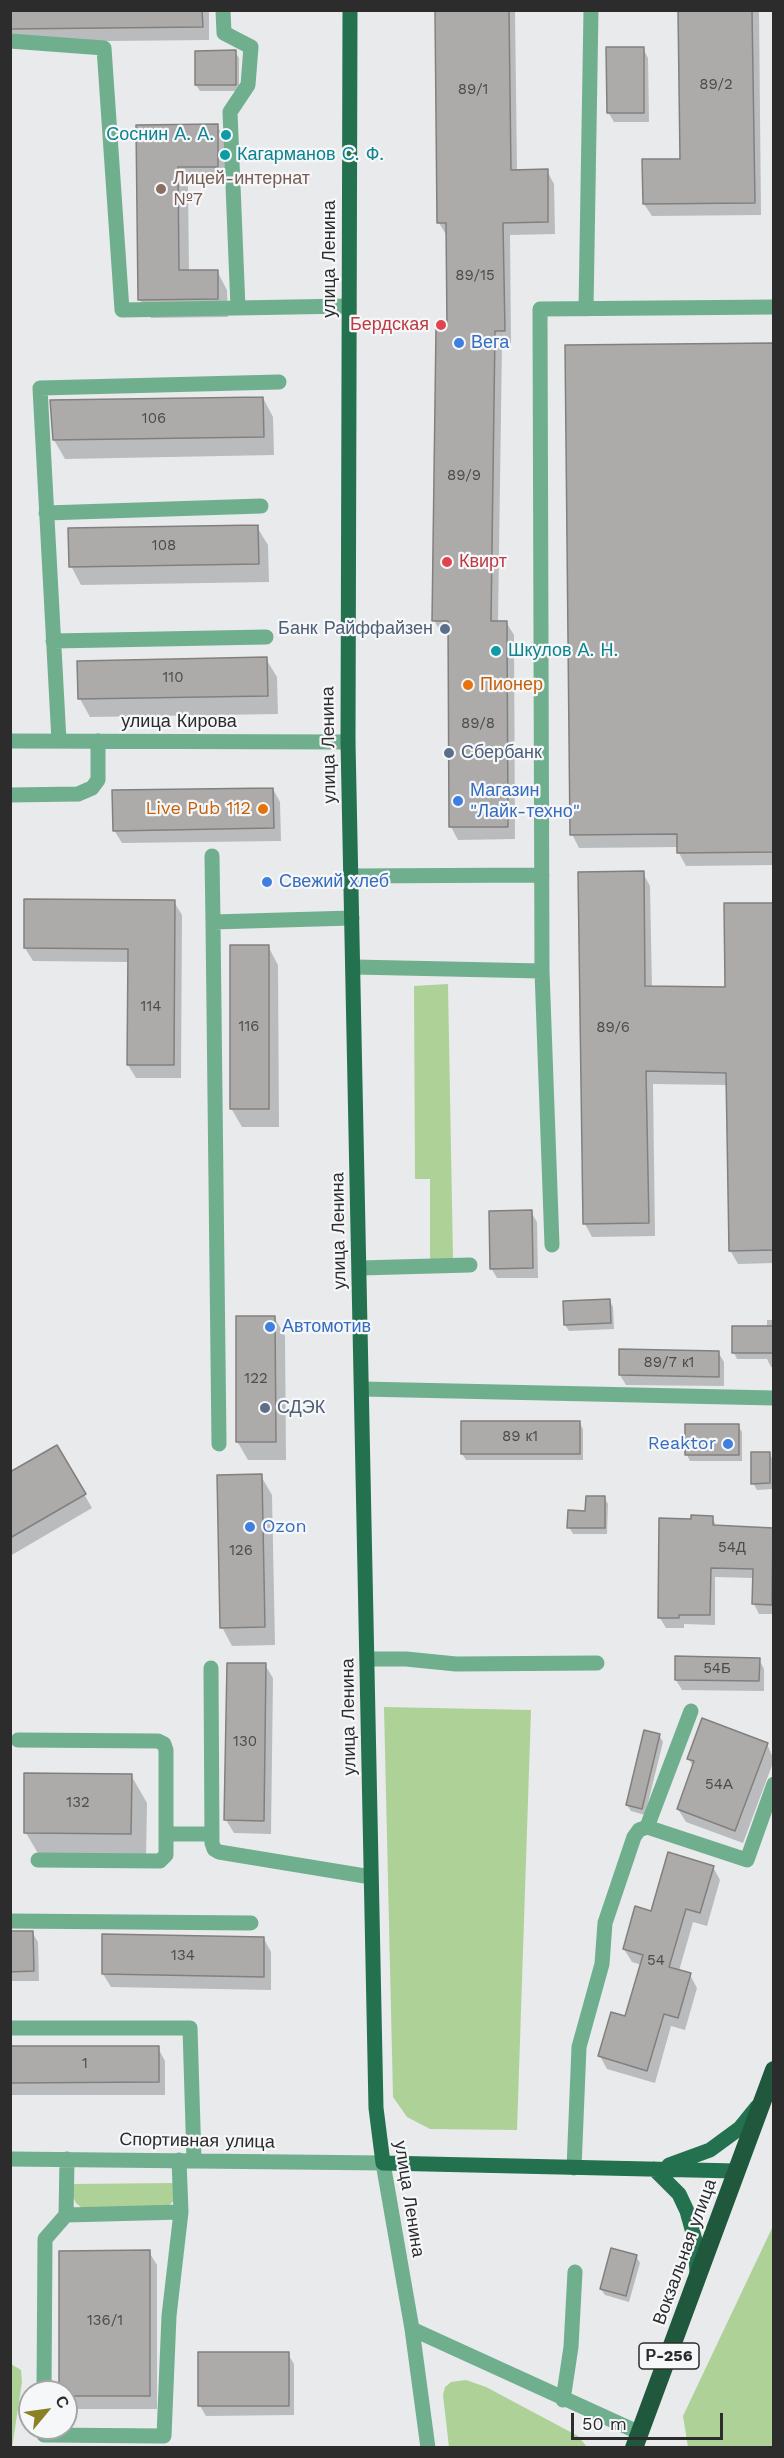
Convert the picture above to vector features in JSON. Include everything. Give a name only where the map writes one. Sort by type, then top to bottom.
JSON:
[{"type":"highway","name":"Вокзальная улица","points":[[637,2440],[774,2070]]},
{"type":"main road","name":"улица Ленина","points":[[350,10],[348,742],[376,2108],[383,2163]]},
{"type":"main road","points":[[654,2169],[710,2150],[740,2128],[761,2101]]},
{"type":"main road","points":[[383,2163],[736,2171]]},
{"type":"main road","points":[[654,2169],[679,2194],[687,2211],[695,2240],[698,2279]]},
{"type":"street","points":[[224,10],[224,33],[251,47],[248,85],[230,112],[238,308]]},
{"type":"street","points":[[586,309],[591,10]]},
{"type":"street","points":[[10,41],[104,48],[122,310],[349,306]]},
{"type":"street","points":[[552,1245],[543,971],[540,309],[774,307]]},
{"type":"street","points":[[59,741],[40,388],[279,382]]},
{"type":"street","points":[[46,513],[261,506]]},
{"type":"street","points":[[53,641],[266,637]]},
{"type":"street","name":"улица Кирова","points":[[10,741],[348,742]]},
{"type":"street","points":[[10,795],[78,794],[92,788],[98,780],[98,741]]},
{"type":"street","points":[[212,856],[219,1444]]},
{"type":"street","points":[[351,876],[542,875]]},
{"type":"street","points":[[213,922],[352,918]]},
{"type":"street","points":[[354,967],[543,971]]},
{"type":"street","points":[[360,1268],[470,1265]]},
{"type":"street","points":[[362,1389],[774,1398]]},
{"type":"street","points":[[367,1659],[406,1659],[456,1664],[597,1663]]},
{"type":"street","points":[[211,1668],[212,1843],[219,1852],[371,1877]]},
{"type":"street","points":[[647,1827],[691,1711]]},
{"type":"street","points":[[18,1740],[158,1741],[164,1744],[166,1750],[166,1855],[160,1861],[38,1860]]},
{"type":"street","points":[[574,2168],[579,2047],[602,1964],[605,1923],[634,1837],[639,1830],[647,1827],[747,1860],[774,1784]]},
{"type":"street","points":[[166,1834],[212,1834]]},
{"type":"street","points":[[10,1921],[251,1923]]},
{"type":"street","points":[[10,2028],[190,2028],[187,2160],[170,2308],[164,2436],[78,2435]]},
{"type":"street","name":"Спортивная улица","points":[[10,2159],[383,2163]]},
{"type":"street","points":[[44,2380],[45,2239],[66,2216],[67,2159]]},
{"type":"street","name":"улица Ленина","points":[[383,2163],[412,2330],[428,2448]]},
{"type":"street","points":[[66,2216],[181,2212]]},
{"type":"street","points":[[564,2400],[571,2348],[575,2272]]},
{"type":"street","points":[[412,2330],[564,2400],[637,2440]]},
{"type":"green space","points":[[448,984],[453,1259],[430,1260],[430,1179],[415,1179],[414,986]]},
{"type":"green space","points":[[384,1707],[531,1710],[517,2130],[430,2129],[407,2117],[393,2097]]},
{"type":"green space","points":[[175,2183],[176,2199],[167,2207],[82,2208],[72,2195],[73,2184]]},
{"type":"green space","points":[[773,2226],[773,2447],[688,2447],[683,2416]]},
{"type":"green space","points":[[11,2364],[21,2370],[22,2380],[18,2380],[18,2408],[12,2448]]},
{"type":"green space","points":[[466,2380],[486,2387],[578,2436],[587,2447],[449,2447],[443,2395],[445,2387],[451,2382]]},
{"type":"building","points":[[10,10],[202,10],[203,27],[10,29]]},
{"type":"building","points":[[435,10],[509,10],[511,170],[548,169],[548,222],[503,223],[505,331],[495,331],[491,621],[507,621],[508,827],[449,827],[448,621],[432,621],[436,328],[447,328],[446,223],[437,223]]},
{"type":"building","points":[[678,10],[752,10],[755,203],[643,204],[642,159],[680,159]]},
{"type":"building","points":[[606,47],[644,47],[644,113],[607,113]]},
{"type":"building","points":[[236,50],[236,85],[195,85],[195,51]]},
{"type":"building","points":[[218,124],[218,167],[178,167],[179,270],[218,270],[218,299],[138,300],[136,125]]},
{"type":"building","points":[[774,343],[774,852],[677,853],[677,834],[570,835],[565,345]]},
{"type":"building","points":[[263,397],[264,437],[53,440],[50,400]]},
{"type":"building","points":[[258,525],[259,564],[69,567],[68,528]]},
{"type":"building","points":[[267,657],[268,696],[78,699],[77,661]]},
{"type":"building","points":[[273,788],[274,828],[113,831],[112,790]]},
{"type":"building","points":[[644,871],[645,986],[725,987],[724,903],[774,903],[774,1250],[729,1251],[726,1073],[646,1071],[649,1223],[583,1224],[578,872]]},
{"type":"building","points":[[24,899],[175,900],[174,1065],[127,1065],[128,949],[24,948]]},
{"type":"building","points":[[230,945],[269,945],[269,1109],[230,1109]]},
{"type":"building","points":[[532,1210],[533,1268],[490,1269],[489,1211]]},
{"type":"building","points":[[610,1299],[611,1323],[564,1325],[563,1301]]},
{"type":"building","points":[[236,1316],[275,1316],[276,1442],[236,1442]]},
{"type":"building","points":[[732,1326],[774,1326],[774,1353],[732,1353]]},
{"type":"building","points":[[619,1349],[719,1351],[719,1377],[619,1375]]},
{"type":"building","points":[[461,1421],[580,1421],[580,1454],[461,1454]]},
{"type":"building","points":[[685,1424],[739,1424],[739,1455],[685,1455]]},
{"type":"building","points":[[57,1445],[86,1494],[10,1538],[10,1472]]},
{"type":"building","points":[[751,1452],[770,1452],[770,1483],[751,1484]]},
{"type":"building","points":[[262,1474],[265,1627],[220,1628],[217,1475]]},
{"type":"building","points":[[586,1496],[605,1496],[605,1528],[567,1528],[568,1510],[585,1511]]},
{"type":"building","points":[[691,1515],[713,1516],[713,1525],[773,1528],[772,1605],[752,1604],[753,1569],[711,1568],[710,1615],[658,1618],[659,1518],[691,1519]]},
{"type":"building","points":[[675,1656],[760,1658],[759,1681],[675,1680]]},
{"type":"building","points":[[227,1663],[266,1663],[264,1821],[224,1820]]},
{"type":"building","points":[[702,1718],[768,1743],[735,1831],[677,1809],[694,1761],[687,1759]]},
{"type":"building","points":[[644,1730],[660,1734],[642,1809],[626,1805]]},
{"type":"building","points":[[24,1773],[132,1774],[131,1834],[24,1833]]},
{"type":"building","points":[[668,1852],[714,1866],[700,1913],[686,1909],[669,1967],[691,1973],[678,2018],[664,2014],[647,2071],[598,2056],[611,2012],[625,2016],[643,1955],[623,1949],[635,1906],[651,1911]]},
{"type":"building","points":[[10,1931],[33,1931],[34,1971],[10,1972]]},
{"type":"building","points":[[102,1934],[264,1937],[264,1977],[102,1974]]},
{"type":"building","points":[[10,2046],[159,2046],[159,2082],[10,2083]]},
{"type":"building","points":[[611,2248],[637,2255],[626,2296],[600,2289]]},
{"type":"building","points":[[150,2250],[150,2396],[78,2396],[78,2380],[59,2380],[59,2251]]},
{"type":"building","points":[[198,2352],[289,2352],[289,2406],[198,2406]]},
{"type":"place","name":"Соснин А. А.","points":[[226,135]]},
{"type":"place","name":"Кагарманов С. Ф.","points":[[225,155]]},
{"type":"place","name":"Лицей-интернат №7","points":[[161,189]]},
{"type":"place","name":"Бердская","points":[[441,325]]},
{"type":"place","name":"Вега","points":[[459,343]]},
{"type":"place","name":"Квирт","points":[[447,562]]},
{"type":"place","name":"Банк Райффайзен","points":[[445,629]]},
{"type":"place","name":"Шкулов А. Н.","points":[[496,651]]},
{"type":"place","name":"Пионер","points":[[468,685]]},
{"type":"place","name":"Сбербанк","points":[[449,753]]},
{"type":"place","name":"Магазин \"Лайк-техно\"","points":[[458,801]]},
{"type":"place","name":"Live Pub 112","points":[[263,809]]},
{"type":"place","name":"Свежий хлеб","points":[[267,882]]},
{"type":"place","name":"Автомотив","points":[[270,1327]]},
{"type":"place","name":"СДЭК","points":[[265,1408]]},
{"type":"place","name":"Reaktor","points":[[728,1444]]},
{"type":"place","name":"Ozon","points":[[250,1527]]}]
